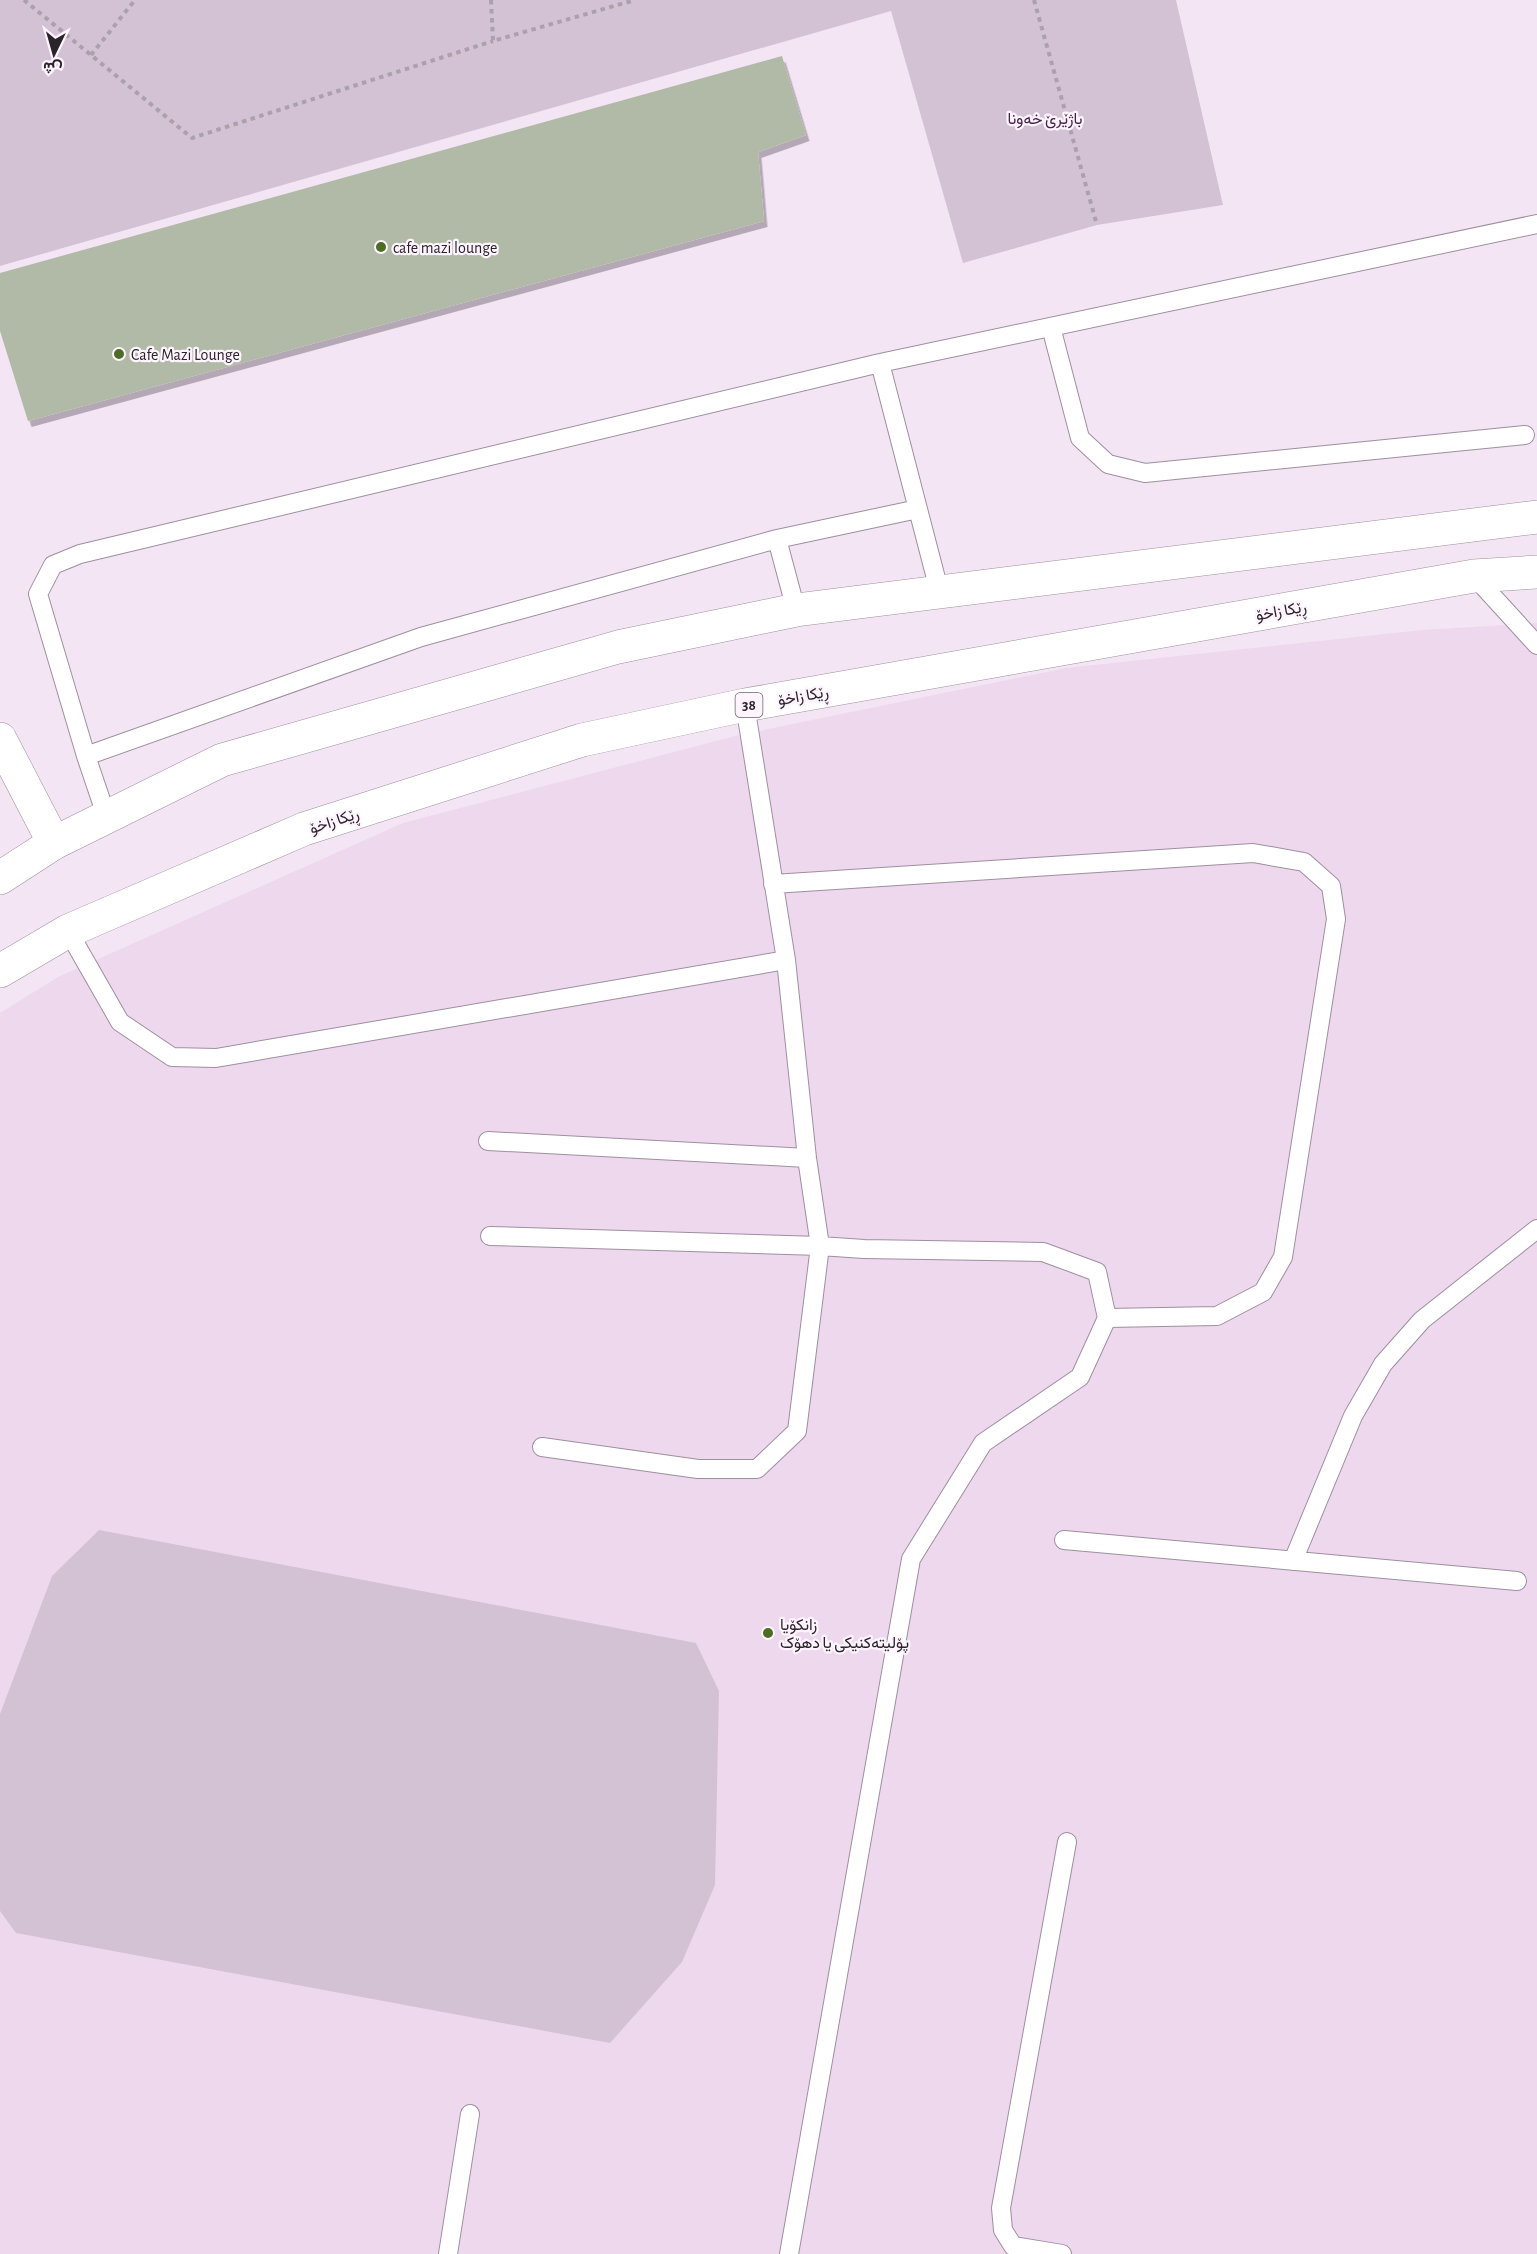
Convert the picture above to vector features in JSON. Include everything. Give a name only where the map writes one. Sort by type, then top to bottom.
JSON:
[{"type":"main road","points":[[0,878],[54,843],[222,760],[618,647],[796,609],[1537,517]]},
{"type":"main road","name":"ڕێکا زاخۆ","points":[[0,971],[68,931],[304,829],[582,740],[745,705],[1474,576],[1537,572]]},
{"type":"main road","points":[[0,739],[54,843]]},
{"type":"lane","points":[[107,818],[86,756],[38,594],[53,565],[80,554],[880,363],[1537,224]]},
{"type":"lane","points":[[1051,327],[1080,438],[1108,464],[1145,472],[1526,435]]},
{"type":"lane","points":[[880,363],[939,590]]},
{"type":"lane","points":[[86,756],[421,637],[777,539],[918,509]]},
{"type":"lane","points":[[777,539],[796,609]]},
{"type":"lane","points":[[1474,576],[1537,645]]},
{"type":"lane","points":[[542,1448],[698,1469],[757,1469],[797,1431],[819,1246],[807,1158],[786,960],[745,705]]},
{"type":"lane","points":[[773,884],[1253,853],[1304,862],[1331,886],[1336,919],[1283,1257],[1263,1292],[1216,1316],[1107,1318]]},
{"type":"lane","points":[[68,931],[120,1022],[172,1057],[216,1058],[786,960]]},
{"type":"lane","points":[[488,1141],[807,1158]]},
{"type":"lane","points":[[1293,1561],[1353,1416],[1383,1364],[1422,1320],[1537,1228]]},
{"type":"lane","points":[[490,1236],[864,1249],[1043,1252],[1097,1272],[1107,1318],[1080,1377],[983,1443],[911,1559],[789,2254]]},
{"type":"lane","points":[[1064,1540],[1517,1581]]},
{"type":"lane","points":[[1062,2254],[1013,2246],[1003,2230],[1000,2208],[1067,1842]]},
{"type":"lane","points":[[448,2254],[470,2114]]},
{"type":"path","points":[[24,0],[192,138],[493,41],[635,0]]},
{"type":"path","points":[[91,55],[135,0]]},
{"type":"path","points":[[491,0],[493,41]]},
{"type":"path","points":[[1034,0],[1097,225]]},
{"type":"shaded area","name":"زانکۆیا پۆلیتەکنیکی یا دهۆک","points":[[1537,623],[1537,2254],[0,2254],[0,1013],[58,977],[403,823],[739,735],[1066,668],[1422,630]]},
{"type":"green space","name":"باژێرێ خه‌ونا","points":[[0,0],[1176,0],[1223,205],[1097,225],[963,263],[891,11],[0,266]]},
{"type":"green space","points":[[99,1530],[696,1643],[719,1691],[715,1885],[682,1962],[610,2043],[16,1933],[0,1911],[0,1714],[52,1576]]},
{"type":"building","name":"cafe mazi lounge","points":[[782,56],[806,135],[758,152],[764,221],[28,421],[0,331],[0,273]]},
{"type":"place","name":"cafe mazi lounge","points":[[381,247]]},
{"type":"place","name":"Cafe Mazi Lounge","points":[[119,354]]},
{"type":"place","name":"زانکۆیا پۆلیتەکنیکی یا دهۆک","points":[[768,1633]]}]
